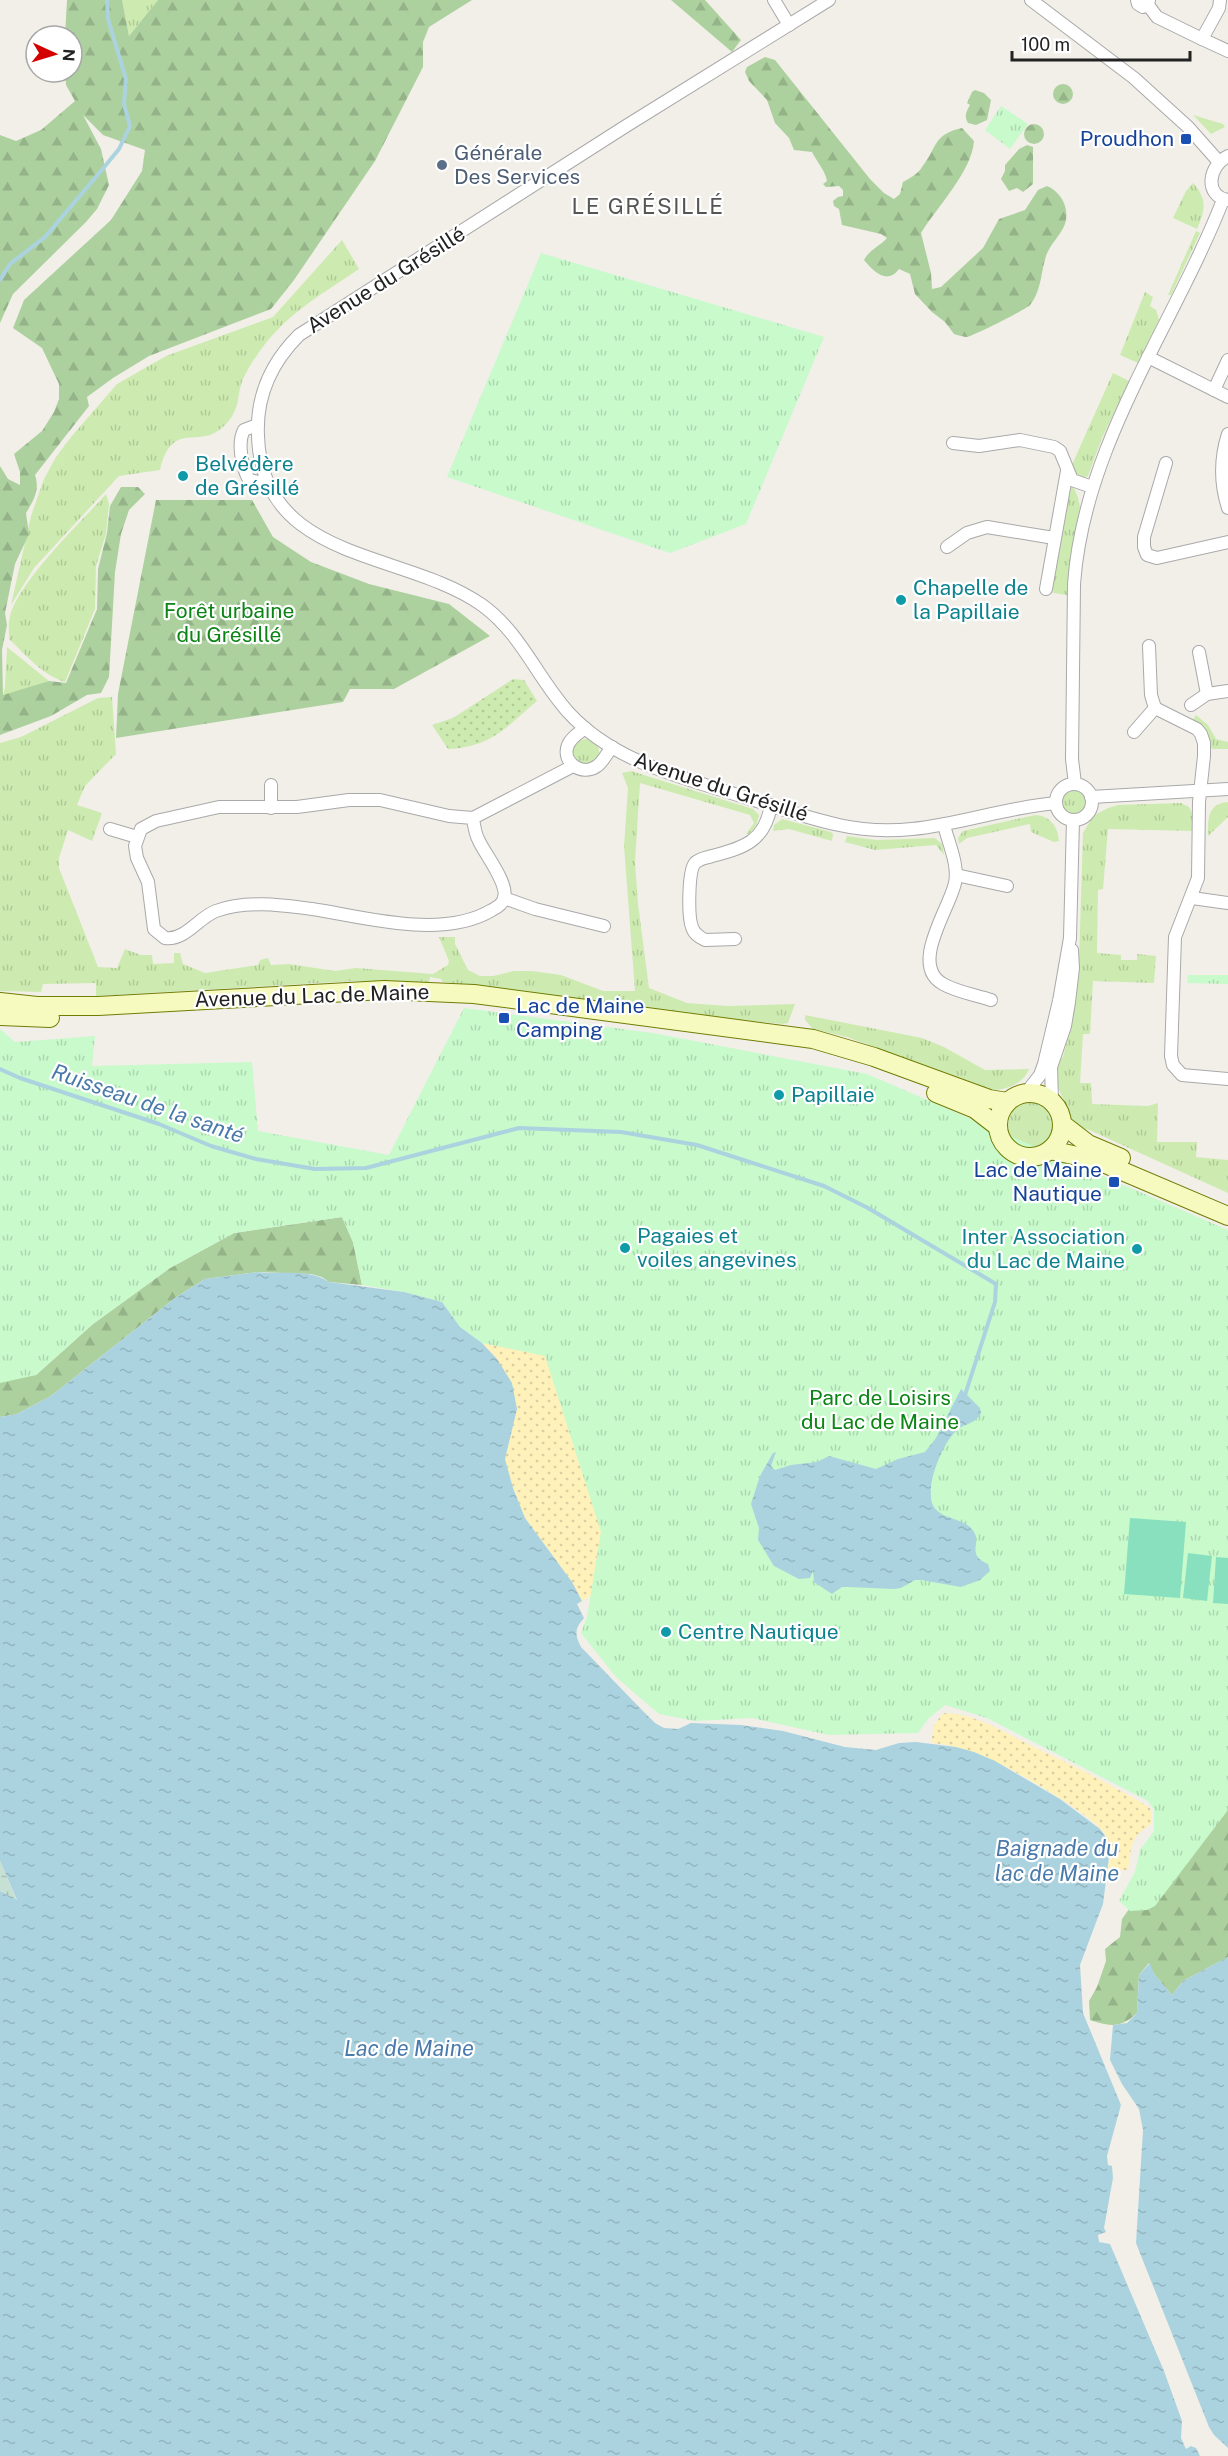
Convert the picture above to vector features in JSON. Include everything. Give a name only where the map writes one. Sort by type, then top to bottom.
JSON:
[{"type":"street","points":[[774,0],[789,25]]},
{"type":"street","name":"Avenue du Grésillé","points":[[829,0],[308,328],[283,353],[270,375],[261,399],[257,425],[260,456],[269,484],[292,517],[314,535],[363,556],[440,582],[484,607],[516,637],[550,688],[569,713],[585,728],[612,747],[657,769],[832,823],[862,829],[910,831],[1025,807],[1056,803]]},
{"type":"street","points":[[1031,0],[1134,78],[1223,159],[1213,169],[1211,181],[1215,191],[1226,200],[1127,401],[1092,487],[1076,557],[1073,599],[1072,759],[1075,784]]},
{"type":"street","points":[[1202,39],[1219,8],[1220,0]]},
{"type":"street","points":[[1145,2],[1157,17],[1228,51]]},
{"type":"street","points":[[1148,357],[1228,397]]},
{"type":"street","points":[[1214,390],[1228,360]]},
{"type":"street","points":[[257,425],[244,430],[241,436],[244,466],[249,480],[269,484]]},
{"type":"street","points":[[1228,434],[1221,469],[1228,508]]},
{"type":"street","points":[[953,443],[979,446],[1020,440],[1054,447],[1060,451],[1072,480],[1092,487]]},
{"type":"street","points":[[1166,462],[1144,537],[1147,555],[1157,558],[1228,542]]},
{"type":"street","points":[[1046,589],[1067,471]]},
{"type":"street","points":[[947,547],[967,533],[987,527],[1054,538]]},
{"type":"street","points":[[1149,646],[1151,695],[1155,708],[1182,721],[1201,734],[1204,766],[1200,791],[1199,870],[1192,898],[1175,937],[1171,1060],[1175,1069],[1186,1076],[1228,1079]]},
{"type":"street","points":[[1199,652],[1207,694]]},
{"type":"street","points":[[1191,705],[1207,694],[1228,691]]},
{"type":"street","points":[[1134,732],[1155,708]]},
{"type":"street","points":[[585,728],[573,738],[567,749],[569,761],[573,766],[584,770],[596,767],[612,747]]},
{"type":"street","points":[[473,818],[477,838],[505,887],[504,898],[495,909],[478,917],[450,924],[428,925],[286,906],[232,907],[214,911],[180,936],[165,938],[157,933],[152,923],[148,882],[135,852],[137,837],[141,829],[150,823],[219,807],[271,808],[349,800],[380,800],[449,816],[473,818],[573,766]]},
{"type":"street","points":[[1075,784],[1085,788],[1091,798],[1091,807],[1086,815],[1073,820],[1060,813],[1056,803],[1061,790],[1075,784]]},
{"type":"street","points":[[271,785],[271,808]]},
{"type":"street","points":[[1091,798],[1228,789]]},
{"type":"street","points":[[735,939],[705,940],[693,931],[690,916],[691,871],[702,858],[735,850],[750,843],[765,824],[771,805]]},
{"type":"street","points":[[1052,1101],[1052,1061],[1065,1026],[1073,968],[1070,938],[1073,820]]},
{"type":"street","points":[[944,825],[956,874],[952,894],[930,950],[930,969],[941,983],[991,1000]]},
{"type":"street","points":[[110,829],[137,837]]},
{"type":"street","points":[[956,874],[1007,886]]},
{"type":"street","points":[[504,898],[535,909],[604,926]]},
{"type":"street","points":[[1192,898],[1228,903]]},
{"type":"street","points":[[1026,1093],[1040,1094],[1052,1101],[1059,1110],[1062,1124],[1059,1138],[1050,1150],[1033,1157],[1016,1154],[1002,1142],[998,1126],[1001,1111],[1007,1102],[1026,1093],[1040,1075],[1048,1052],[1070,938]]},
{"type":"street","name":"Avenue du Lac de Maine","points":[[0,1002],[37,1006],[98,1006],[384,990],[474,994],[813,1039],[874,1057],[989,1099],[1007,1102]]},
{"type":"street","name":"Avenue du Lac de Maine","points":[[0,1016],[62,1018],[396,997],[429,999],[703,1032],[805,1049],[876,1070],[948,1098],[975,1109],[998,1126]]},
{"type":"street","points":[[1062,1124],[1088,1144],[1228,1203]]},
{"type":"street","points":[[1050,1150],[1108,1165],[1228,1216]]},
{"type":"green space","points":[[67,0],[122,0],[129,36],[158,0],[472,0],[429,27],[423,42],[423,67],[375,161],[294,280],[271,309],[149,356],[113,378],[87,397],[89,406],[35,475],[34,499],[26,513],[29,534],[15,564],[5,613],[7,625],[2,650],[3,695],[49,681],[66,683],[97,609],[98,569],[107,533],[110,506],[121,487],[138,487],[145,494],[129,510],[121,534],[115,572],[109,677],[101,693],[87,695],[51,716],[0,735],[0,466],[8,479],[20,485],[20,472],[14,454],[42,431],[59,399],[59,384],[42,348],[13,328],[24,300],[111,220],[142,171],[145,150],[103,135],[83,115],[101,149],[109,185],[97,209],[86,222],[13,294],[0,323],[0,135],[16,141],[41,130],[75,101],[66,84],[84,84],[84,24],[66,24]]},
{"type":"green space","points":[[122,0],[158,0],[129,36]]},
{"type":"green space","points":[[671,0],[705,0],[741,40],[732,52]]},
{"type":"green space","points":[[765,57],[775,60],[870,179],[894,199],[900,194],[903,182],[914,176],[945,134],[962,128],[974,141],[972,152],[961,176],[921,233],[931,273],[932,289],[941,287],[983,248],[999,219],[1025,210],[1038,190],[1047,186],[1056,192],[1065,207],[1065,224],[1048,252],[1039,288],[1030,305],[967,337],[954,334],[945,322],[915,294],[910,274],[899,269],[890,276],[885,276],[872,269],[864,260],[887,238],[881,234],[842,225],[839,209],[834,206],[833,201],[843,196],[843,190],[839,186],[826,187],[823,184],[827,181],[826,177],[812,152],[794,150],[789,138],[775,123],[767,100],[749,81],[745,72],[747,67]]},
{"type":"green space","points":[[1063,84],[1070,87],[1073,94],[1070,101],[1063,104],[1056,101],[1053,94],[1056,87]]},
{"type":"green space","points":[[975,90],[984,93],[991,100],[987,120],[976,125],[968,123],[966,116],[970,105],[967,103]]},
{"type":"green space","points":[[1001,106],[1028,124],[1010,149],[985,130]]},
{"type":"green space","points":[[1193,115],[1223,124],[1225,127],[1211,134]]},
{"type":"green space","points":[[1034,124],[1041,127],[1044,134],[1041,141],[1034,144],[1027,141],[1024,134],[1027,127]]},
{"type":"green space","points":[[1027,145],[1033,147],[1033,184],[1023,192],[1017,188],[1009,191],[1001,179],[1005,165],[1019,149]]},
{"type":"green space","points":[[1193,183],[1204,205],[1197,229],[1173,218],[1186,191]]},
{"type":"green space","points":[[1196,231],[1200,233],[1171,295],[1168,295]]},
{"type":"green space","points":[[342,240],[359,269],[294,314],[268,340],[245,375],[237,406],[225,425],[215,433],[179,440],[172,444],[165,454],[160,470],[119,476],[34,568],[11,605],[31,516],[44,479],[56,457],[71,437],[117,384],[166,356],[273,317]]},
{"type":"green space","points":[[541,253],[824,337],[746,524],[670,553],[447,477]]},
{"type":"green space","points":[[1145,292],[1153,297],[1150,306],[1156,310],[1159,320],[1138,363],[1120,355]]},
{"type":"green space","points":[[1113,373],[1129,381],[1102,438],[1088,476],[1082,479],[1076,477],[1071,467]]},
{"type":"green space","points":[[1070,486],[1074,488],[1080,507],[1069,567],[1067,595],[1053,593],[1050,588]]},
{"type":"green space","points":[[106,494],[109,504],[106,534],[96,566],[95,609],[65,682],[42,670],[9,639],[9,619],[25,586],[38,569]]},
{"type":"green space","name":"Forêt urbaine du Grésillé","points":[[156,500],[252,500],[273,537],[311,562],[369,584],[449,604],[490,636],[394,689],[350,689],[343,702],[116,738],[118,694]]},
{"type":"green space","points":[[7,647],[49,681],[3,696]]},
{"type":"green space","points":[[513,679],[524,680],[537,701],[507,727],[487,740],[448,749],[432,725],[453,718]]},
{"type":"green space","points":[[112,697],[116,754],[85,786],[77,805],[102,813],[92,841],[68,830],[59,858],[59,868],[98,967],[117,968],[125,949],[141,955],[152,955],[153,964],[174,963],[174,953],[180,953],[183,964],[205,973],[258,965],[260,960],[268,958],[271,965],[289,964],[335,971],[356,968],[433,974],[448,965],[449,961],[439,937],[455,937],[455,944],[468,970],[480,976],[532,971],[561,975],[603,991],[635,991],[624,846],[628,788],[622,773],[631,771],[753,809],[759,815],[756,826],[749,834],[746,834],[754,823],[750,815],[640,783],[635,862],[649,988],[687,1003],[728,1006],[795,1004],[788,1023],[739,1020],[443,982],[441,979],[430,977],[429,982],[355,981],[96,996],[96,983],[43,984],[41,992],[0,991],[0,743],[21,737],[98,698]]},
{"type":"green space","points":[[1196,715],[1208,725],[1216,739],[1228,742],[1228,749],[1212,749],[1206,737],[1192,721]]},
{"type":"green space","points":[[586,739],[595,743],[599,752],[595,761],[586,765],[577,761],[573,752],[577,743]]},
{"type":"green space","points":[[1073,790],[1082,794],[1086,803],[1082,812],[1073,816],[1064,812],[1060,803],[1064,794]]},
{"type":"green space","points":[[1228,802],[1228,817],[1208,836],[1212,809],[1221,803]]},
{"type":"green space","points":[[1181,803],[1189,807],[1192,813],[1192,831],[1108,829],[1103,889],[1098,890],[1097,953],[1121,955],[1121,960],[1137,960],[1137,954],[1156,956],[1154,983],[1093,981],[1090,1034],[1083,1034],[1080,1083],[1091,1083],[1092,1104],[1148,1106],[1158,1103],[1157,1142],[1197,1142],[1196,1157],[1228,1160],[1228,1193],[1087,1129],[1079,1134],[1056,1083],[1056,1060],[1063,1057],[1072,1021],[1079,959],[1083,833],[1093,816],[1108,808],[1118,805]]},
{"type":"green space","points":[[1035,815],[1053,823],[1059,841],[1054,842],[1031,832],[1030,824],[967,838],[959,844],[958,838],[963,831]]},
{"type":"green space","points":[[782,819],[831,832],[832,841],[789,829],[773,831],[774,825]]},
{"type":"green space","points":[[847,836],[876,840],[935,838],[942,844],[946,864],[944,855],[936,845],[875,850],[845,842]]},
{"type":"green space","points":[[1188,975],[1228,975],[1228,984],[1187,983]]},
{"type":"green space","name":"Parc de Loisirs du Lac de Maine","points":[[464,1008],[653,1033],[867,1074],[1228,1230],[1228,1810],[1155,1906],[1147,1910],[1130,1911],[1119,1901],[1135,1872],[1140,1850],[1154,1831],[1154,1810],[1148,1801],[987,1718],[945,1705],[928,1719],[918,1733],[829,1735],[752,1718],[695,1721],[659,1714],[616,1677],[581,1633],[587,1617],[601,1532],[545,1356],[482,1343],[460,1327],[442,1302],[404,1292],[362,1285],[353,1242],[342,1217],[234,1233],[170,1268],[93,1324],[36,1375],[0,1383],[0,1029],[15,1042],[95,1036],[92,1066],[252,1062],[258,1131],[389,1155]]},
{"type":"green space","points":[[805,1015],[922,1038],[944,1047],[985,1070],[1029,1069],[1027,1074],[1014,1085],[993,1090],[847,1037],[813,1029],[805,1020]]},
{"type":"green space","points":[[1031,1102],[1047,1109],[1054,1125],[1047,1141],[1031,1148],[1015,1141],[1008,1125],[1015,1109]]},
{"type":"green space","points":[[342,1217],[353,1242],[362,1285],[329,1282],[311,1274],[257,1272],[205,1279],[175,1298],[51,1396],[17,1414],[0,1417],[0,1378],[36,1375],[93,1324],[170,1268],[234,1233]]},
{"type":"green space","points":[[1130,1518],[1186,1522],[1180,1598],[1124,1594]]},
{"type":"green space","points":[[1188,1553],[1212,1556],[1207,1601],[1183,1598]]},
{"type":"green space","points":[[1216,1557],[1228,1558],[1228,1604],[1213,1603]]},
{"type":"green space","points":[[1228,1768],[1228,1957],[1183,1981],[1172,1995],[1154,1974],[1149,1963],[1139,1975],[1137,2013],[1115,2025],[1090,2020],[1089,2001],[1097,1987],[1106,1961],[1105,1949],[1120,1937],[1122,1919]]},
{"type":"green space","points":[[0,1861],[17,1901],[0,1891]]},
{"type":"sand","points":[[517,1283],[661,1556],[582,1601],[572,1582],[525,1518],[505,1459],[517,1409],[497,1359],[482,1343]]},
{"type":"sand","points":[[943,1713],[966,1716],[988,1724],[1150,1808],[1151,1823],[1135,1839],[1128,1870],[1108,1870],[1109,1848],[1105,1834],[1097,1825],[1065,1802],[1025,1777],[988,1758],[960,1748],[931,1743],[934,1725]]},
{"type":"water","name":"Lac de Maine","points":[[257,1272],[303,1273],[329,1282],[404,1292],[442,1302],[460,1327],[482,1343],[497,1359],[512,1383],[517,1409],[505,1459],[513,1488],[525,1518],[572,1582],[582,1601],[577,1604],[584,1618],[577,1629],[579,1643],[655,1723],[664,1728],[678,1729],[691,1723],[741,1725],[783,1731],[845,1747],[876,1750],[899,1743],[916,1742],[956,1747],[995,1761],[1060,1799],[1100,1829],[1108,1840],[1110,1849],[1103,1904],[1080,1965],[1083,2013],[1121,2105],[1107,2156],[1108,2165],[1112,2166],[1113,2178],[1104,2228],[1106,2232],[1098,2235],[1099,2242],[1110,2244],[1164,2371],[1182,2421],[1181,2438],[1186,2449],[1191,2446],[1196,2448],[1200,2456],[0,2456],[0,1891],[17,1900],[0,1861],[0,1417],[17,1414],[51,1396],[175,1298],[205,1279]]},
{"type":"water","points":[[961,1389],[980,1408],[981,1413],[979,1417],[956,1431],[945,1446],[932,1479],[931,1499],[937,1511],[970,1527],[976,1538],[977,1556],[988,1564],[990,1571],[980,1580],[961,1587],[915,1580],[901,1588],[842,1587],[832,1594],[814,1582],[813,1571],[810,1578],[799,1579],[774,1566],[758,1540],[759,1528],[751,1504],[760,1476],[773,1453],[776,1452],[771,1466],[775,1470],[791,1465],[817,1462],[829,1456],[876,1469],[898,1459],[925,1452],[936,1438]]},
{"type":"water","points":[[1228,1957],[1228,2448],[1209,2427],[1136,2243],[1143,2130],[1139,2109],[1122,2084],[1110,2060],[1113,2025],[1127,2023],[1137,2013],[1139,1975],[1150,1963],[1154,1974],[1172,1995],[1183,1981]]},
{"type":"waterway","name":"Ruisseau de la santé","points":[[0,280],[10,264],[45,237],[101,171],[119,149],[130,126],[124,104],[126,79],[108,19],[107,0]]},
{"type":"waterway","name":"Ruisseau de la santé","points":[[0,1069],[20,1078],[159,1124],[211,1146],[256,1159],[315,1169],[366,1168],[519,1128],[621,1132],[697,1145],[824,1186],[868,1208],[996,1284],[995,1302],[965,1395]]},
{"type":"place","name":"Proudhon","points":[[1186,139]]},
{"type":"place","name":"Générale Des Services","points":[[442,165]]},
{"type":"place","name":"Belvédère de Grésillé","points":[[183,476]]},
{"type":"place","name":"Chapelle de la Papillaie","points":[[901,600]]},
{"type":"place","name":"Lac de Maine Camping","points":[[504,1018]]},
{"type":"place","name":"Papillaie","points":[[779,1095]]},
{"type":"place","name":"Lac de Maine Nautique","points":[[1114,1182]]},
{"type":"place","name":"Pagaies et voiles angevines","points":[[625,1248]]},
{"type":"place","name":"Inter Association du Lac de Maine","points":[[1137,1249]]},
{"type":"place","name":"Centre Nautique","points":[[666,1632]]},
{"type":"district","name":"LE GRÉSILLÉ","points":[[648,206]]},
{"type":"water label","name":"Baignade du lac de Maine","points":[[1057,1860]]}]
